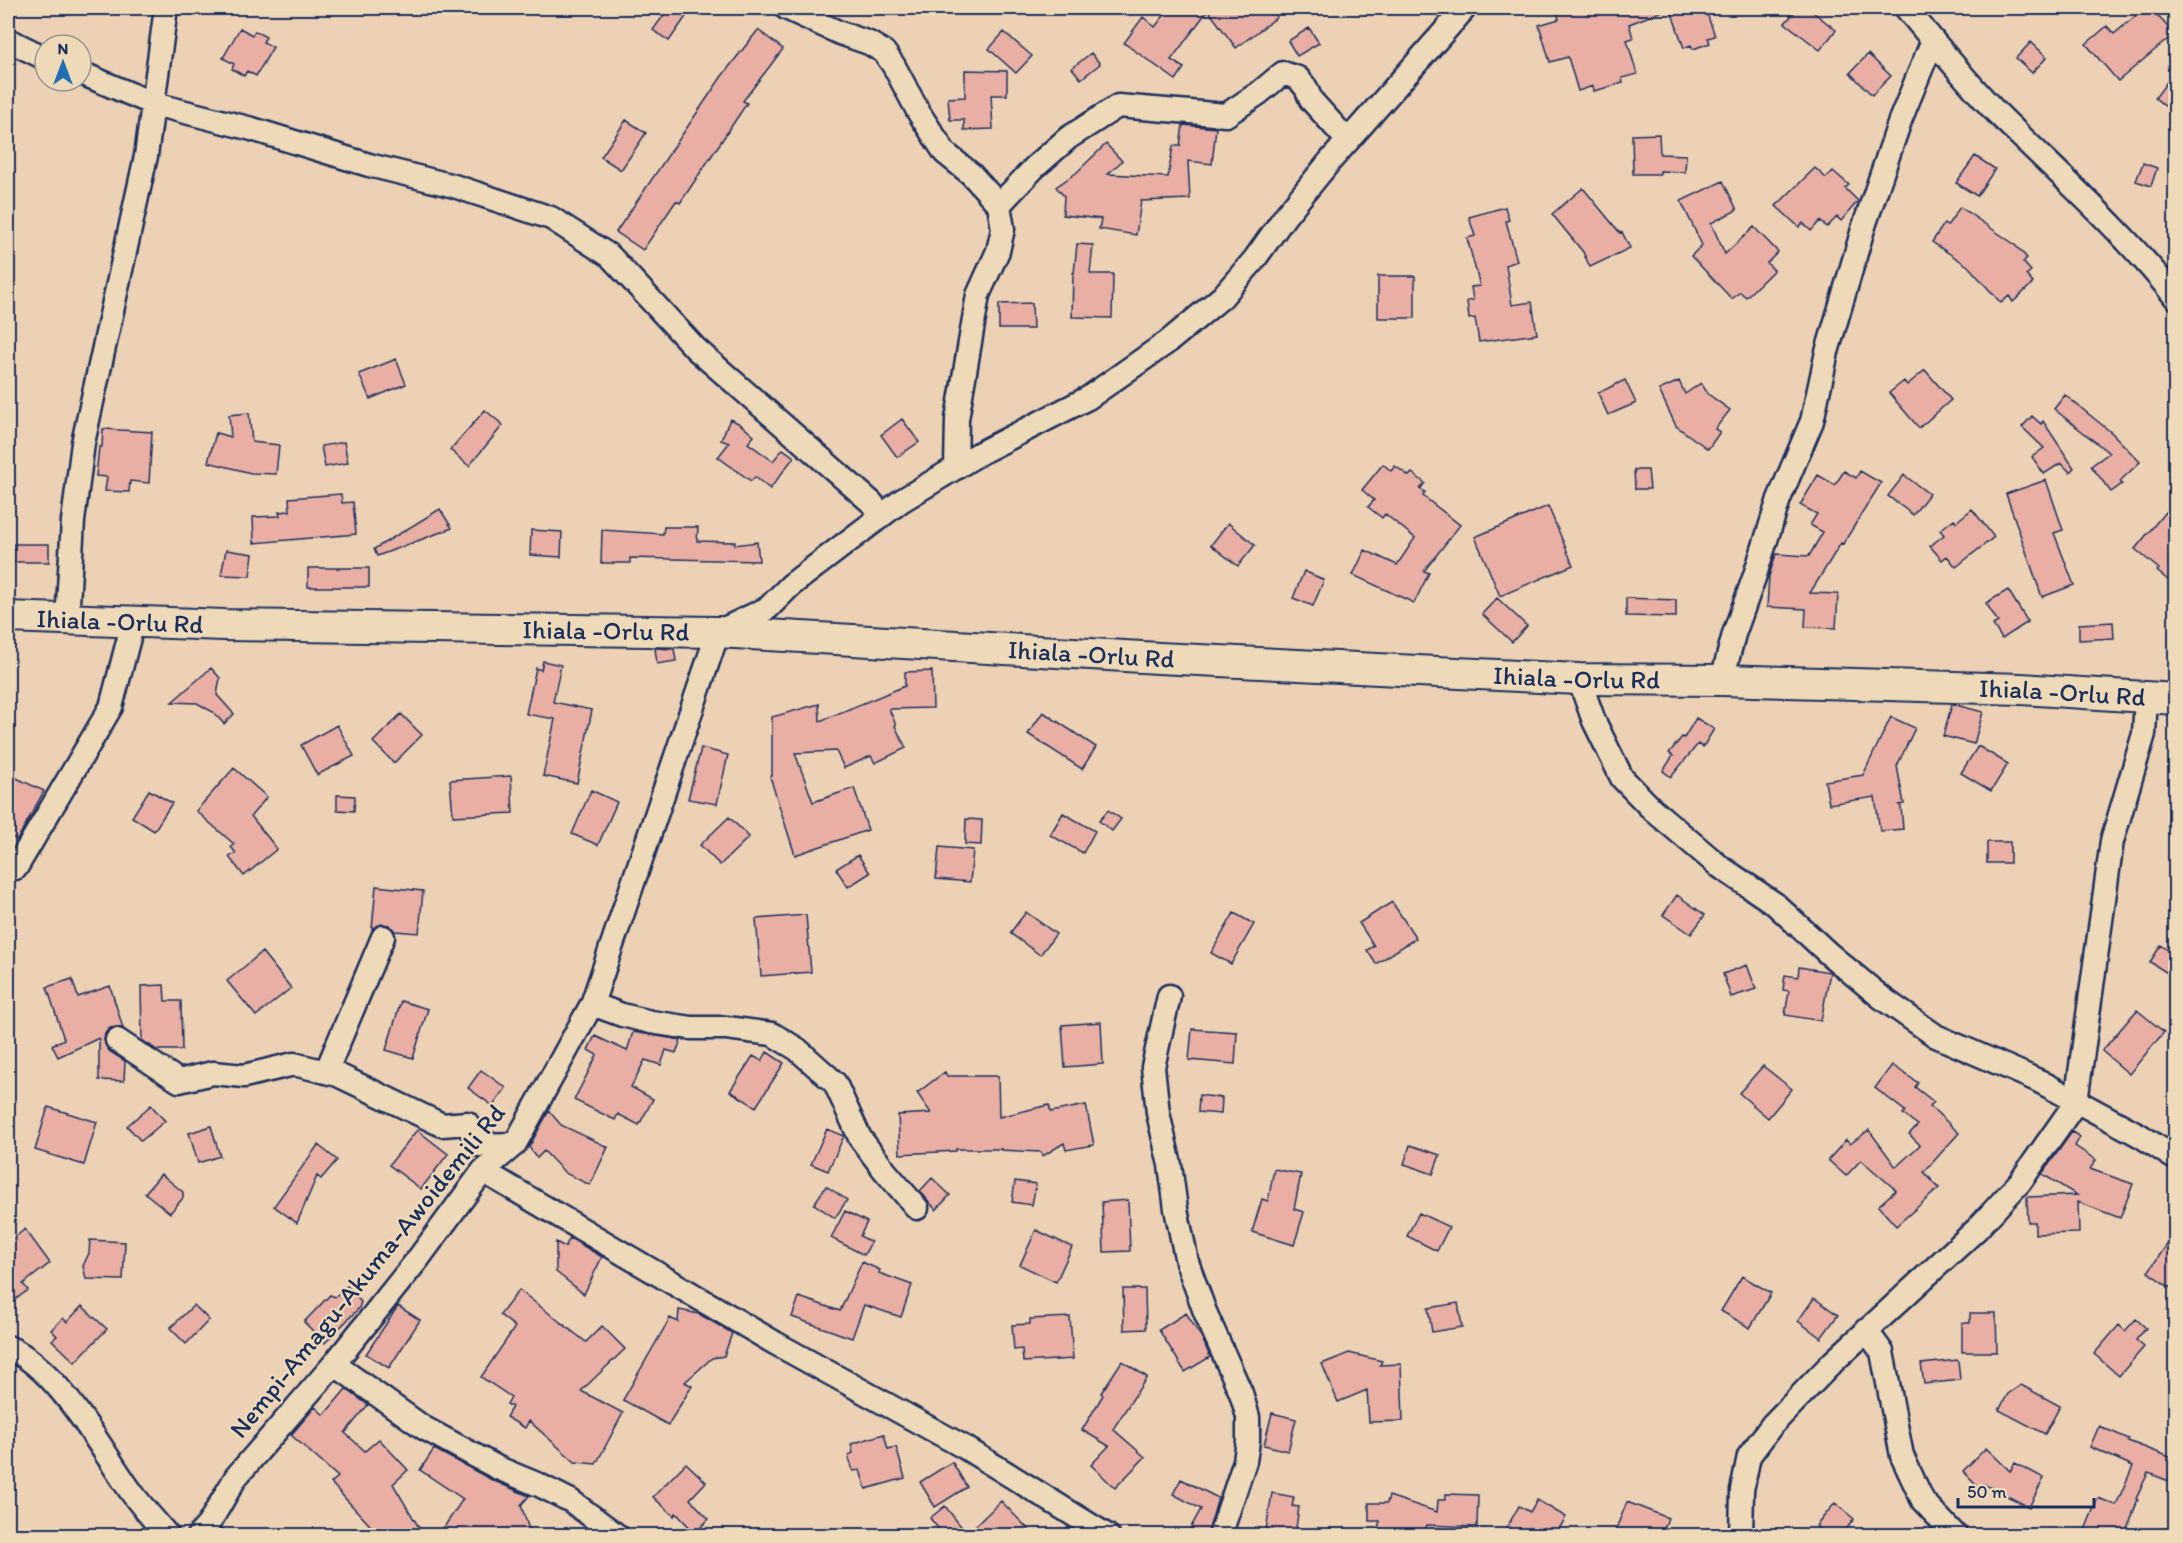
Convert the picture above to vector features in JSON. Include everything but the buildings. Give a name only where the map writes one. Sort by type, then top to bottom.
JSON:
[{"type":"main road","name":"Ihiala -Orlu Rd","points":[[8,617],[67,621],[718,632],[1159,658],[1579,679],[1722,680],[2021,689],[2161,698]]},
{"type":"street","points":[[67,621],[74,520],[83,443],[146,156],[166,8]]},
{"type":"street","points":[[786,8],[840,33],[869,43],[884,52],[945,153],[971,174],[999,205],[1003,229],[998,251],[978,296],[976,306],[957,419],[956,468]]},
{"type":"street","points":[[718,632],[768,608],[791,585],[901,501],[980,453],[1088,398],[1169,341],[1222,297],[1348,141],[1465,8]]},
{"type":"street","points":[[1906,8],[1992,107],[2062,174],[2154,270],[2175,298]]},
{"type":"street","points":[[8,40],[33,52]]},
{"type":"street","points":[[1722,680],[1734,634],[1779,499],[1812,421],[1827,352],[1863,229],[1901,118],[1933,40]]},
{"type":"street","points":[[999,205],[1035,167],[1068,138],[1118,106],[1226,115],[1259,93],[1283,73],[1298,78],[1306,88],[1311,100],[1348,141]]},
{"type":"street","points":[[93,78],[154,104],[285,139],[369,165],[454,186],[551,218],[610,256],[696,350],[872,503],[881,515]]},
{"type":"street","points":[[8,865],[16,868],[111,707],[133,622]]},
{"type":"street","name":"Nempi-Amagu-Akuma-Awoidemili Rd","points":[[198,1536],[208,1525],[236,1477],[334,1364],[418,1259],[483,1171],[515,1144],[592,1004],[718,632]]},
{"type":"street","points":[[1579,679],[1594,721],[1622,778],[1652,809],[1719,866],[1775,904],[1829,954],[1882,998],[1936,1036],[2039,1081],[2141,1136],[2175,1159]]},
{"type":"street","points":[[1740,1536],[1742,1490],[1749,1456],[1772,1425],[1866,1330],[1977,1229],[2020,1182],[2076,1101],[2112,841],[2144,734],[2161,698]]},
{"type":"street","points":[[326,1072],[360,997],[383,937]]},
{"type":"street","points":[[1168,996],[1154,1066],[1158,1113],[1170,1165],[1176,1209],[1187,1262],[1205,1312],[1241,1393],[1248,1417],[1245,1461],[1220,1536]]},
{"type":"street","points":[[592,1004],[651,1022],[691,1028],[727,1028],[772,1034],[797,1049],[835,1083],[860,1138],[917,1208]]},
{"type":"street","points":[[117,1040],[179,1081],[213,1073],[244,1076],[294,1064],[338,1075],[442,1125],[467,1123],[479,1145],[515,1144]]},
{"type":"street","points":[[483,1171],[775,1342],[964,1447],[1108,1536]]},
{"type":"street","points":[[1866,1330],[1882,1352],[1902,1456],[1923,1501],[1956,1536]]},
{"type":"street","points":[[8,1347],[37,1364],[56,1386],[92,1432],[133,1495],[168,1536]]},
{"type":"street","points":[[334,1364],[424,1428],[498,1468],[571,1501],[618,1536]]}]
